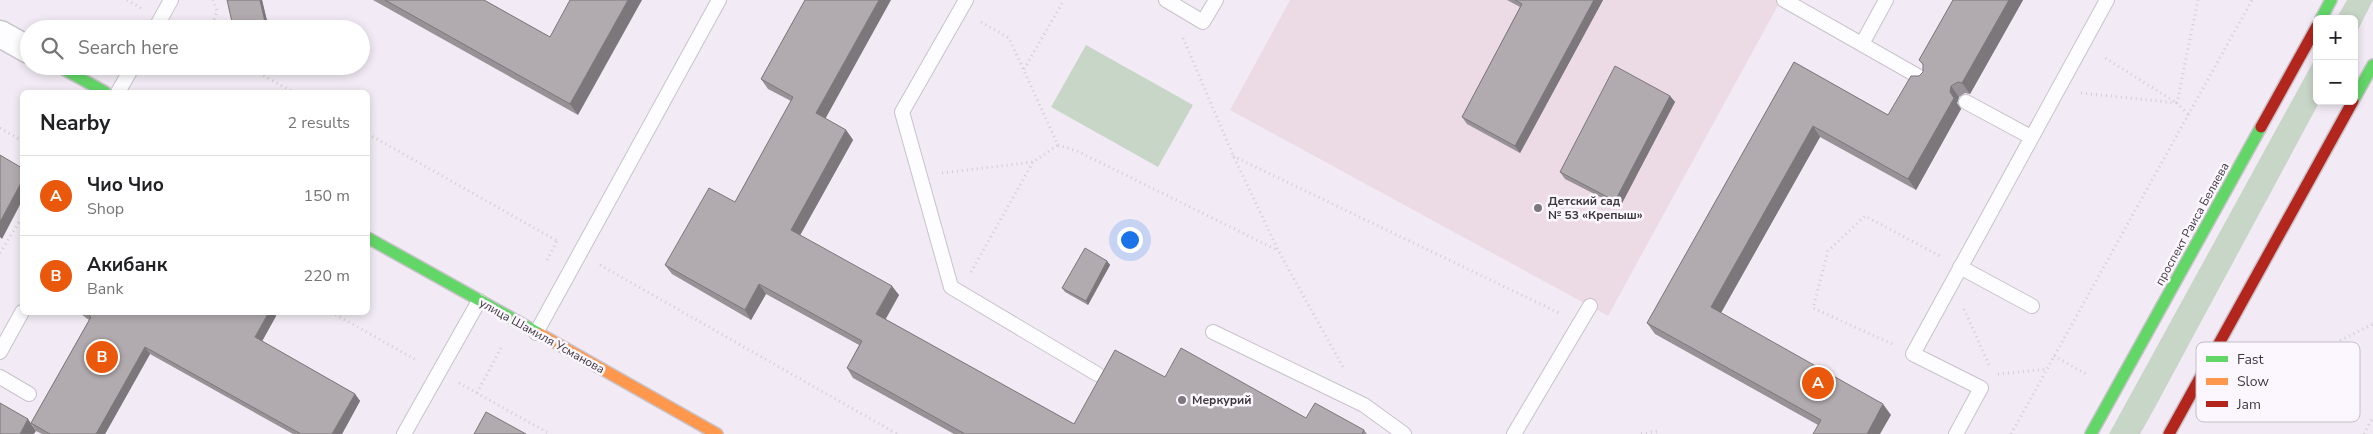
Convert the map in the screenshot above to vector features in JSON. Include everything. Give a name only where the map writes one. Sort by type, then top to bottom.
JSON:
[{"type":"street","points":[[2323,15],[2331,0]]},
{"type":"street","name":"проспект Раиса Беляева","points":[[2091,434],[2313,33]]},
{"type":"street","points":[[0,34],[20,45]]},
{"type":"street","points":[[2358,93],[2373,65]]},
{"type":"street","points":[[74,75],[101,90]]},
{"type":"street","points":[[2220,342],[2351,105]]},
{"type":"street","name":"улица Шамиля Усманова","points":[[370,239],[717,434]]},
{"type":"street","points":[[2169,434],[2196,385]]},
{"type":"lane","points":[[160,20],[171,0]]},
{"type":"lane","points":[[536,333],[720,0]]},
{"type":"lane","points":[[1166,0],[1203,22],[1216,0]]},
{"type":"lane","points":[[1784,0],[1923,79]]},
{"type":"lane","points":[[1862,44],[1886,0]]},
{"type":"lane","points":[[1956,434],[1981,388],[1913,354],[2107,0]]},
{"type":"lane","points":[[963,5],[902,112],[951,287],[1097,374]]},
{"type":"lane","points":[[119,90],[128,75]]},
{"type":"lane","points":[[1966,102],[2031,137]]},
{"type":"lane","points":[[1960,267],[2032,306]]},
{"type":"lane","points":[[404,434],[480,301]]},
{"type":"lane","points":[[1514,434],[1590,306]]},
{"type":"lane","points":[[0,352],[20,315]]},
{"type":"lane","points":[[1213,332],[1364,405],[1404,434]]},
{"type":"lane","points":[[0,377],[29,394]]},
{"type":"path","points":[[213,0],[216,11],[214,20]]},
{"type":"path","points":[[1024,69],[1064,0]]},
{"type":"path","points":[[1166,0],[1233,155],[1278,250],[1364,405]]},
{"type":"path","points":[[2177,103],[2198,0]]},
{"type":"path","points":[[2011,434],[2252,0]]},
{"type":"path","points":[[963,5],[1009,38],[1058,145],[1077,151],[1278,250]]},
{"type":"path","points":[[2083,43],[2177,103],[2188,114]]},
{"type":"path","points":[[262,75],[289,90]]},
{"type":"path","points":[[2057,91],[2177,103]]},
{"type":"path","points":[[0,128],[20,140]]},
{"type":"path","points":[[370,135],[897,434]]},
{"type":"path","points":[[959,292],[1033,162],[1058,145]]},
{"type":"path","points":[[1233,155],[1580,323]]},
{"type":"path","points":[[920,176],[1033,162]]},
{"type":"path","points":[[1913,354],[1813,308],[1828,251],[1865,216],[1960,267]]},
{"type":"path","points":[[0,253],[20,220]]},
{"type":"path","points":[[1952,281],[1993,374],[2047,369]]},
{"type":"path","points":[[2337,342],[2373,324]]},
{"type":"path","points":[[2054,356],[2091,377]]},
{"type":"path","points":[[2364,434],[2373,417]]},
{"type":"path","points":[[1641,434],[1658,430],[1658,434]]},
{"type":"shaded area","name":"Детский сад № 53 «Крепыш»","points":[[1290,0],[1781,0],[1608,316],[1230,110]]},
{"type":"green space","points":[[2347,0],[2373,0],[2358,30],[2358,15],[2338,15]]},
{"type":"green space","points":[[1086,45],[1193,105],[1158,167],[1051,107]]},
{"type":"green space","points":[[2313,62],[2313,105],[2318,105],[2153,411],[2140,434],[2109,434]]},
{"type":"building","points":[[227,0],[260,0],[265,20],[232,20]]},
{"type":"building","points":[[385,0],[484,0],[550,37],[570,0],[628,0],[570,104]]},
{"type":"building","points":[[805,0],[879,0],[816,113],[846,130],[791,230],[892,286],[876,314],[1074,424],[1115,350],[1165,377],[1181,348],[1306,418],[1315,403],[1364,430],[1362,434],[965,434],[847,368],[862,341],[759,284],[745,310],[665,265],[709,188],[735,202],[793,97],[761,79]]},
{"type":"building","points":[[1515,0],[1594,0],[1515,146],[1462,117],[1522,4]]},
{"type":"building","points":[[1953,0],[2009,0],[1962,83],[1958,82],[1951,86],[1950,92],[1954,98],[1908,179],[1813,126],[1711,307],[1883,404],[1867,434],[1813,434],[1821,420],[1647,323],[1794,62],[1888,115],[1911,76],[1919,76],[1923,72],[1923,64],[1919,60]]},
{"type":"building","points":[[1615,66],[1670,96],[1615,201],[1560,172]]},
{"type":"building","points":[[0,155],[20,167],[20,185],[0,222]]},
{"type":"building","points":[[1085,248],[1107,261],[1086,301],[1062,288]]},
{"type":"building","points":[[89,315],[267,315],[255,337],[355,394],[332,434],[301,434],[145,347],[96,434],[50,434],[31,423],[91,317]]},
{"type":"building","points":[[0,403],[28,419],[20,434],[0,434]]},
{"type":"building","points":[[486,412],[526,434],[474,434]]},
{"type":"traffic: fast","points":[[2323,15],[2331,0]]},
{"type":"traffic: fast","points":[[2358,92],[2373,65]]},
{"type":"traffic: fast","points":[[74,75],[101,90]]},
{"type":"traffic: fast","points":[[2091,434],[2261,127]]},
{"type":"traffic: fast","points":[[370,239],[540,334]]},
{"type":"traffic: slow","points":[[540,334],[717,434]]},
{"type":"traffic: jam","points":[[2261,127],[2313,33]]},
{"type":"traffic: jam","points":[[2220,342],[2351,105]]},
{"type":"traffic: jam","points":[[2169,434],[2196,385]]},
{"type":"place","name":"Детский сад № 53 «Крепыш»","points":[[1538,208]]},
{"type":"place","name":"Акибанк","points":[[102,357]]},
{"type":"place","name":"Чио Чио","points":[[1818,383]]},
{"type":"place","name":"Меркурий","points":[[1182,400]]}]
